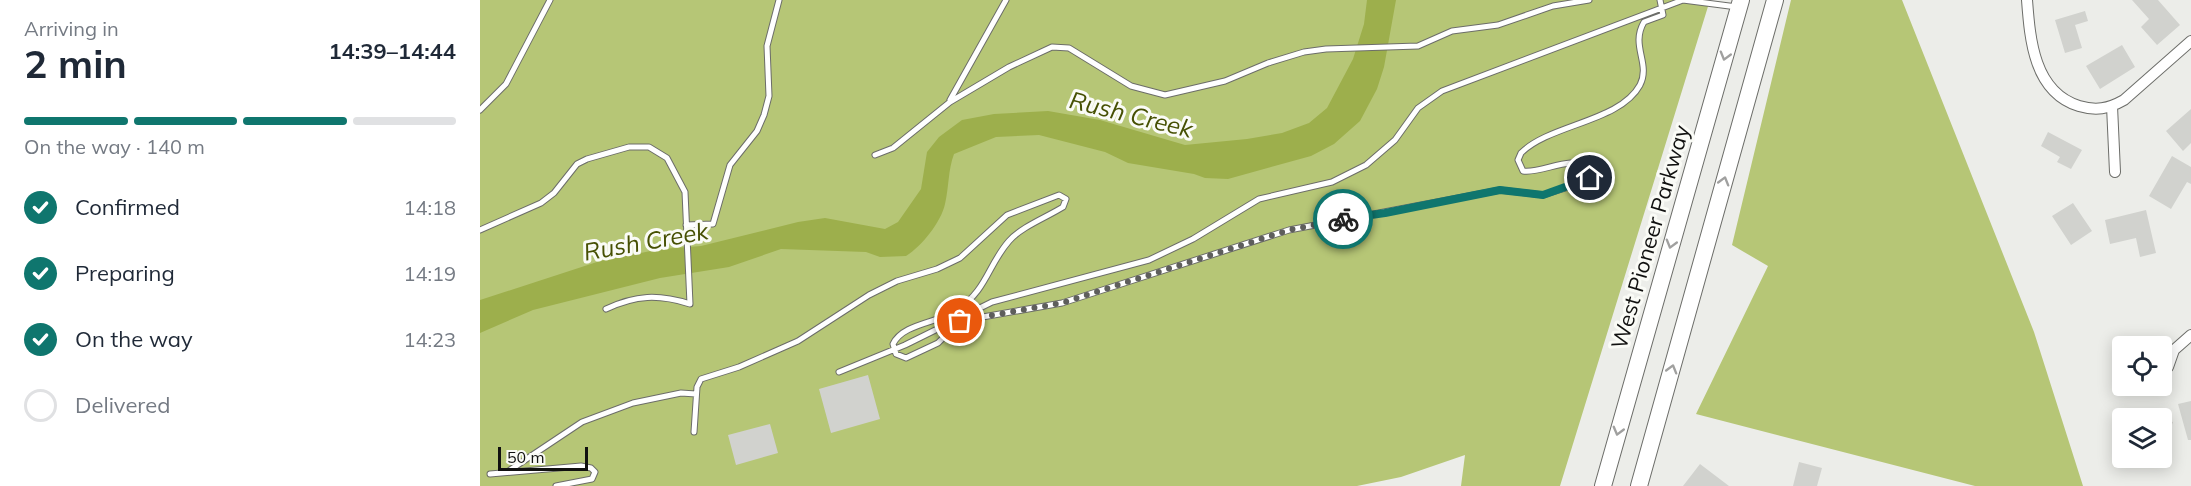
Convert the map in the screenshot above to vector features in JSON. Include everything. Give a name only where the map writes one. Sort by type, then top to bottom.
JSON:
[{"type":"main road","points":[[1639,486],[1775,0]]},
{"type":"main road","name":"West Pioneer Parkway","points":[[1603,486],[1740,4]]},
{"type":"street","points":[[2027,0],[2029,30],[2036,58],[2046,83],[2053,93],[2076,105],[2091,109],[2112,106],[2147,81],[2191,41]]},
{"type":"street","points":[[2112,106],[2115,172]]},
{"type":"street","points":[[2172,356],[2174,350],[2191,335]]},
{"type":"lane","points":[[480,110],[506,84],[550,0]]},
{"type":"lane","points":[[686,225],[713,224],[730,165],[757,131],[764,115],[770,77],[767,46],[779,0]]},
{"type":"lane","points":[[950,102],[1006,0]]},
{"type":"lane","points":[[875,156],[893,148],[950,102],[1009,67],[1052,47],[1069,48],[1131,86],[1165,95],[1225,81],[1268,63],[1304,52],[1413,46],[1452,31],[1498,25],[1553,6],[1589,0]]},
{"type":"lane","points":[[694,432],[696,394],[701,378],[739,368],[798,341],[869,295],[897,281],[937,269],[960,258],[1007,215],[1059,195],[1064,197],[1064,207],[1010,240],[985,284],[974,296],[945,317],[900,335],[893,344],[899,357],[906,358],[938,343],[960,321],[1062,303],[1289,230],[1500,190],[1543,195],[1588,181],[1590,176],[1588,168],[1579,163],[1532,172],[1523,171],[1518,160],[1521,153],[1546,138],[1622,104],[1630,97],[1641,83],[1643,69],[1638,45],[1640,30],[1644,22],[1663,15],[1660,0]]},
{"type":"lane","points":[[839,372],[894,350],[992,302],[1149,260],[1193,239],[1259,199],[1332,182],[1366,165],[1395,140],[1419,108],[1442,91],[1683,0],[1740,4]]},
{"type":"lane","points":[[480,230],[541,203],[554,193],[576,164],[629,147],[649,147],[667,158],[685,192],[690,304],[654,296],[630,298],[606,309]]},
{"type":"lane","points":[[510,470],[582,422],[633,403],[681,393],[696,394]]},
{"type":"lane","points":[[490,474],[510,470],[581,466],[591,468],[595,472],[592,479],[556,486]]},
{"type":"shaded area","points":[[480,0],[1710,0],[1560,486],[1461,486],[1465,455],[1401,477],[1357,486],[480,486]]},
{"type":"shaded area","points":[[1367,0],[1396,0],[1384,67],[1377,89],[1360,121],[1334,144],[1311,156],[1228,179],[1205,178],[1194,174],[1128,163],[1105,152],[1039,135],[996,137],[954,154],[943,211],[924,240],[906,256],[880,257],[866,252],[781,249],[729,267],[660,278],[533,310],[480,333],[480,300],[600,261],[661,249],[701,246],[798,222],[825,218],[885,229],[898,222],[921,189],[927,152],[939,137],[962,120],[994,114],[1048,111],[1100,120],[1185,145],[1282,133],[1309,123],[1327,108],[1353,59],[1364,24]]},
{"type":"shaded area","points":[[1791,0],[1902,0],[2034,332],[2083,486],[1975,486],[1696,414],[1768,266],[1732,245]]},
{"type":"building","points":[[2132,0],[2158,0],[2180,25],[2157,45],[2141,27],[2149,19]]},
{"type":"building","points":[[2085,11],[2088,21],[2075,25],[2082,48],[2065,53],[2055,20]]},
{"type":"building","points":[[2122,45],[2135,67],[2100,89],[2086,66]]},
{"type":"building","points":[[2191,109],[2191,143],[2183,151],[2166,131]]},
{"type":"building","points":[[2048,132],[2082,150],[2071,169],[2057,162],[2060,157],[2041,146]]},
{"type":"building","points":[[2172,156],[2191,167],[2191,184],[2187,182],[2171,209],[2149,196]]},
{"type":"building","points":[[2073,203],[2092,231],[2071,245],[2052,216]]},
{"type":"building","points":[[2146,210],[2156,253],[2140,257],[2136,238],[2110,244],[2105,220]]},
{"type":"building","points":[[868,375],[880,419],[831,433],[819,389]]},
{"type":"building","points":[[2191,401],[2191,440],[2188,440],[2178,404]]},
{"type":"building","points":[[770,424],[778,453],[736,465],[728,435]]},
{"type":"building","points":[[1799,462],[1822,468],[1817,486],[1793,486]]},
{"type":"building","points":[[1700,464],[1729,486],[1683,486]]},
{"type":"way so far","points":[[960,321],[971,317],[1042,308],[1062,303],[1180,263],[1289,230],[1343,219]]},
{"type":"route","points":[[1343,219],[1500,190],[1543,195],[1580,184],[1590,178]]},
{"type":"water label","name":"Rush Creek","points":[[1131,115]]},
{"type":"water label","name":"Rush Creek","points":[[646,242]]}]
